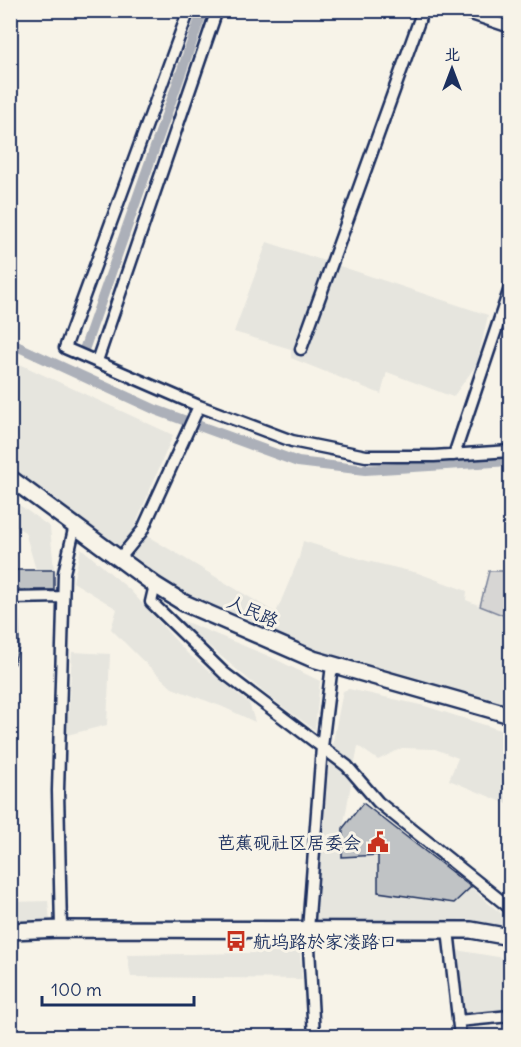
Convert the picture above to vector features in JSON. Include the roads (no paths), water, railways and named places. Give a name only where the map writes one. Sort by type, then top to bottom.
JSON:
[{"type":"street","points":[[189,10],[65,348],[199,407],[292,441],[366,456],[454,455],[510,451]]},
{"type":"street","points":[[97,361],[217,10]]},
{"type":"street","points":[[301,349],[423,10]]},
{"type":"street","points":[[459,10],[510,27]]},
{"type":"street","points":[[454,455],[510,288]]},
{"type":"street","points":[[120,558],[141,531],[199,407]]},
{"type":"street","name":"人民路","points":[[10,478],[155,585],[184,603],[313,659],[510,715]]},
{"type":"street","points":[[61,929],[58,791],[63,597],[64,573],[75,525]]},
{"type":"street","points":[[155,585],[151,602],[224,673],[347,766],[378,802],[510,908]]},
{"type":"street","points":[[10,598],[63,597]]},
{"type":"street","points":[[314,1036],[308,930],[322,747],[332,665]]},
{"type":"street","points":[[10,931],[61,929],[471,930],[510,937]]},
{"type":"street","points":[[448,930],[460,1036]]},
{"type":"street","points":[[458,1021],[510,1016]]},
{"type":"waterway","points":[[85,347],[203,10]]},
{"type":"waterway","points":[[10,343],[156,410],[298,462],[365,470],[510,461]]},
{"type":"place","name":"芭蕉砚社区居委会","points":[[378,842]]},
{"type":"place","name":"航坞路於家溇路口","points":[[236,941]]}]
